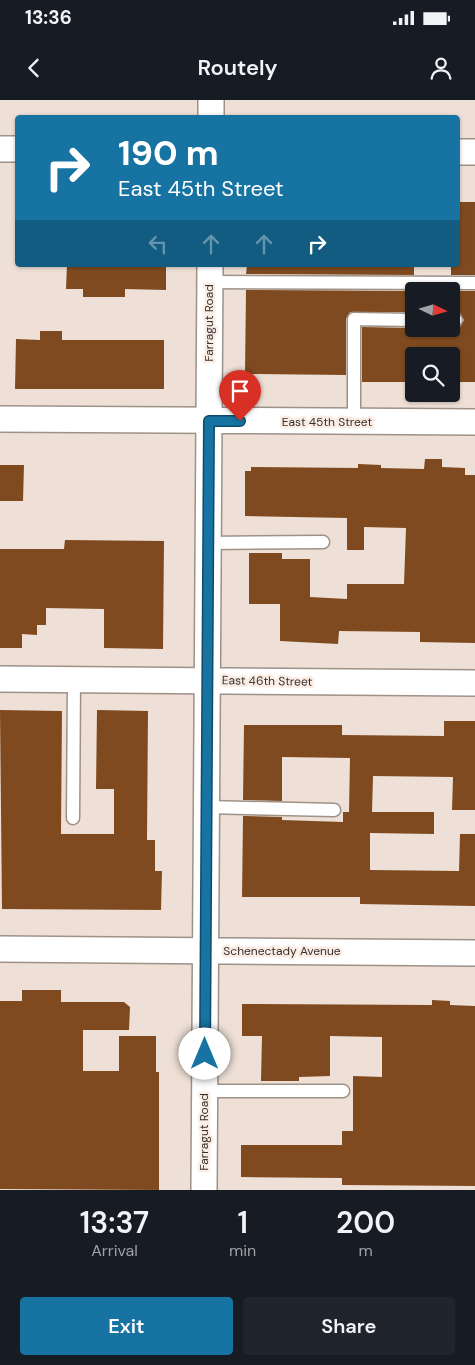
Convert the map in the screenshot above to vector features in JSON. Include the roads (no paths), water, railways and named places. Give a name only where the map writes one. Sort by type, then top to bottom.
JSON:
[{"type":"street","points":[[211,100],[211,115]]},
{"type":"street","points":[[0,149],[15,149]]},
{"type":"street","points":[[460,152],[475,152]]},
{"type":"street","name":"Farragut Road","points":[[204,1190],[209,274]]},
{"type":"street","name":"East 45th Street","points":[[0,420],[475,422]]},
{"type":"street","name":"East 46th Street","points":[[0,679],[475,683]]},
{"type":"street","name":"Schenectady Avenue","points":[[0,949],[475,952]]},
{"type":"lane","points":[[209,274],[475,284]]},
{"type":"lane","points":[[354,422],[354,319],[405,320]]},
{"type":"lane","points":[[208,543],[323,542]]},
{"type":"lane","points":[[73,818],[74,680]]},
{"type":"lane","points":[[206,807],[334,810]]},
{"type":"lane","points":[[205,1091],[343,1091]]}]
